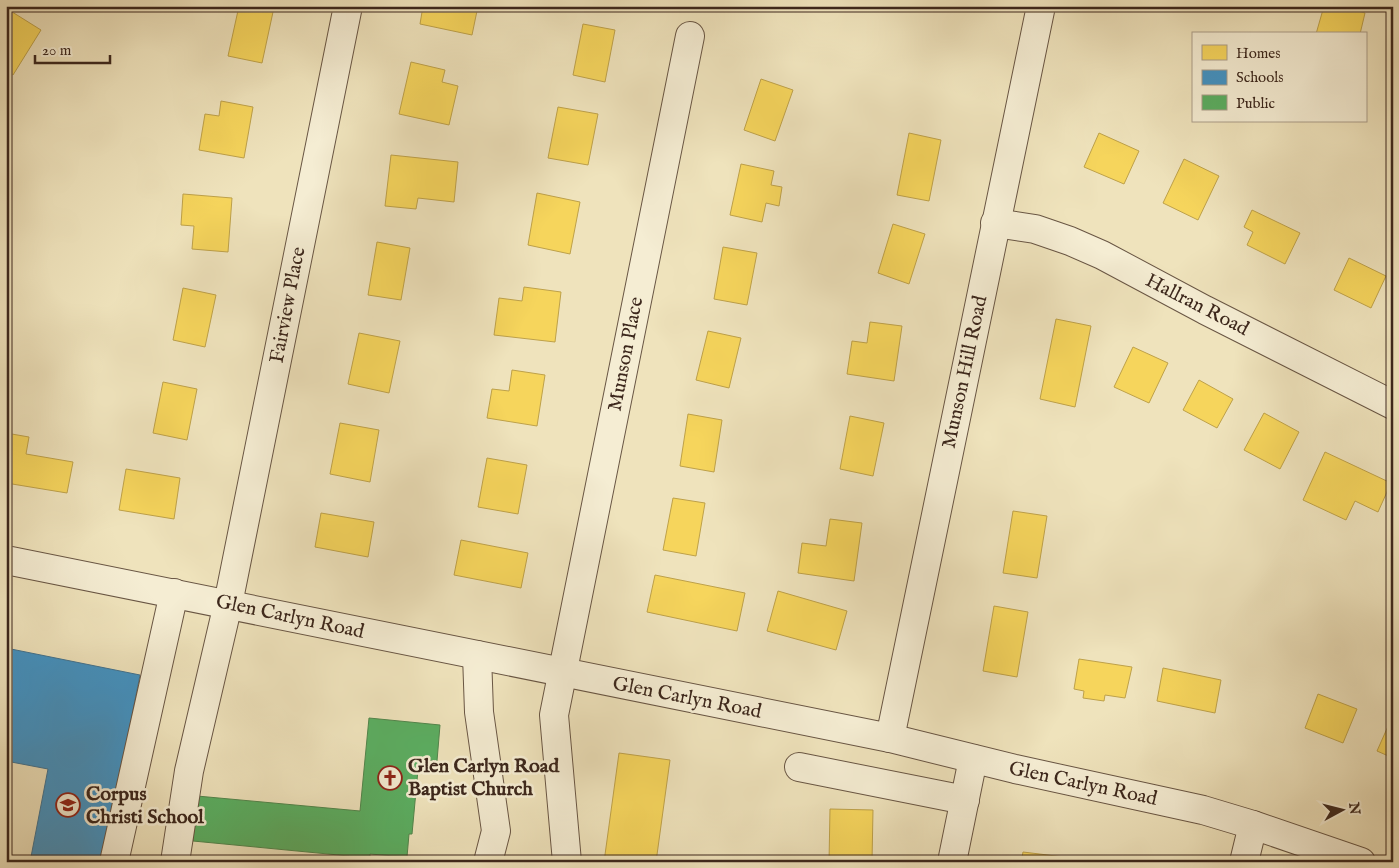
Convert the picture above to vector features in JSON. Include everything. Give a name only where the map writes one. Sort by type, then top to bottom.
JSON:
[{"type":"street","name":"Fairview Place","points":[[175,862],[189,771],[228,604],[348,6]]},
{"type":"street","name":"Munson Hill Road","points":[[890,738],[1041,6]]},
{"type":"street","name":"Munson Place","points":[[567,862],[554,715],[690,36]]},
{"type":"street","name":"Hallran Road","points":[[995,223],[1034,230],[1070,241],[1102,255],[1205,310],[1393,405]]},
{"type":"street","name":"Glen Carlyn Road","points":[[6,560],[890,738],[973,759],[1203,810],[1253,824],[1361,862]]},
{"type":"street","points":[[114,862],[174,593]]},
{"type":"street","points":[[478,655],[480,712],[496,831],[488,862]]},
{"type":"street","points":[[952,862],[973,759]]},
{"type":"street","points":[[799,767],[965,800]]},
{"type":"street","points":[[1244,862],[1253,824]]},
{"type":"building: Homes","points":[[239,6],[248,6],[273,12],[262,63],[228,56]]},
{"type":"building: Homes","points":[[423,6],[478,6],[472,35],[420,24]]},
{"type":"building: Homes","points":[[1324,6],[1341,6],[1365,13],[1360,32],[1317,32]]},
{"type":"building: Homes","points":[[9,10],[41,30],[13,75],[6,71],[6,14]]},
{"type":"building: Homes","points":[[583,24],[615,30],[605,82],[573,75]]},
{"type":"building: Homes","points":[[411,62],[445,70],[442,82],[458,86],[449,125],[399,114]]},
{"type":"building: Homes","points":[[761,79],[793,90],[775,141],[744,130]]},
{"type":"building: Homes","points":[[221,101],[253,107],[244,158],[199,150],[205,114],[219,116]]},
{"type":"building: Homes","points":[[558,107],[598,114],[588,165],[548,158]]},
{"type":"building: Homes","points":[[909,133],[941,140],[929,201],[897,195]]},
{"type":"building: Homes","points":[[1099,133],[1139,151],[1124,184],[1084,167]]},
{"type":"building: Homes","points":[[391,155],[458,162],[454,202],[418,198],[416,209],[385,206]]},
{"type":"building: Homes","points":[[1184,159],[1219,176],[1198,220],[1163,203]]},
{"type":"building: Homes","points":[[741,164],[774,171],[771,185],[782,187],[779,206],[766,203],[762,222],[730,215]]},
{"type":"building: Homes","points":[[537,193],[580,202],[570,254],[528,245]]},
{"type":"building: Homes","points":[[183,194],[232,198],[228,252],[192,249],[194,226],[181,225]]},
{"type":"building: Homes","points":[[1252,210],[1300,233],[1285,264],[1247,245],[1253,232],[1244,227]]},
{"type":"building: Homes","points":[[893,224],[925,234],[909,284],[878,273]]},
{"type":"building: Homes","points":[[377,242],[410,248],[401,300],[368,295]]},
{"type":"building: Homes","points":[[723,247],[757,253],[747,305],[714,299]]},
{"type":"building: Homes","points":[[1349,258],[1386,276],[1371,308],[1334,290]]},
{"type":"building: Homes","points":[[524,287],[561,292],[555,342],[494,335],[499,298],[522,301]]},
{"type":"building: Homes","points":[[183,288],[216,295],[205,347],[173,340]]},
{"type":"building: Homes","points":[[1056,319],[1091,326],[1075,407],[1040,399]]},
{"type":"building: Homes","points":[[870,322],[902,326],[894,381],[847,374],[852,341],[867,343]]},
{"type":"building: Homes","points":[[708,331],[741,338],[729,388],[696,380]]},
{"type":"building: Homes","points":[[359,333],[400,341],[389,393],[348,384]]},
{"type":"building: Homes","points":[[1133,347],[1168,363],[1149,403],[1114,387]]},
{"type":"building: Homes","points":[[512,370],[545,375],[537,426],[487,418],[492,389],[509,391]]},
{"type":"building: Homes","points":[[1199,380],[1233,399],[1217,428],[1183,410]]},
{"type":"building: Homes","points":[[163,382],[197,389],[187,440],[153,433]]},
{"type":"building: Homes","points":[[1264,413],[1299,432],[1280,469],[1244,450]]},
{"type":"building: Homes","points":[[688,414],[722,420],[714,472],[680,466]]},
{"type":"building: Homes","points":[[850,416],[884,423],[873,476],[840,469]]},
{"type":"building: Homes","points":[[340,423],[379,430],[370,482],[330,474]]},
{"type":"building: Homes","points":[[6,433],[29,437],[26,454],[73,462],[67,493],[6,483]]},
{"type":"building: Homes","points":[[1325,452],[1391,483],[1378,512],[1355,501],[1346,520],[1303,500]]},
{"type":"building: Homes","points":[[487,458],[527,465],[518,514],[478,507]]},
{"type":"building: Homes","points":[[126,469],[180,478],[174,519],[119,510]]},
{"type":"building: Homes","points":[[673,498],[705,503],[696,556],[663,550]]},
{"type":"building: Homes","points":[[1013,511],[1047,516],[1037,578],[1003,573]]},
{"type":"building: Homes","points":[[321,513],[374,522],[368,557],[315,547]]},
{"type":"building: Homes","points":[[830,519],[862,523],[854,581],[798,573],[802,543],[826,546]]},
{"type":"building: Homes","points":[[461,540],[528,553],[521,588],[454,575]]},
{"type":"building: Homes","points":[[655,575],[745,593],[737,631],[647,612]]},
{"type":"building: Homes","points":[[778,591],[847,611],[836,650],[767,631]]},
{"type":"building: Homes","points":[[994,606],[1028,612],[1017,677],[983,671]]},
{"type":"building: Homes","points":[[1079,659],[1132,667],[1125,698],[1105,695],[1104,701],[1083,698],[1084,691],[1074,689]]},
{"type":"building: Homes","points":[[1163,668],[1221,680],[1215,713],[1157,701]]},
{"type":"building: Homes","points":[[1318,694],[1357,709],[1343,743],[1305,728]]},
{"type":"building: Homes","points":[[1393,715],[1393,758],[1377,751]]},
{"type":"building: Homes","points":[[619,753],[670,760],[656,862],[604,862]]},
{"type":"building: Homes","points":[[830,809],[873,810],[872,862],[829,862]]},
{"type":"building: Homes","points":[[1023,852],[1105,862],[1021,862]]},
{"type":"building: Schools","points":[[6,648],[140,675],[103,862],[30,862],[48,769],[6,761],[11,731],[6,730]]},
{"type":"building: Public","name":"Glen Carlyn Road Baptist Church","points":[[369,718],[440,725],[437,761],[419,759],[412,834],[409,834],[407,857],[370,854],[370,862],[348,862],[349,856],[193,841],[197,796],[360,811]]},
{"type":"place","name":"Glen Carlyn Road Baptist Church","points":[[390,778]]},
{"type":"place","name":"Corpus Christi School","points":[[68,805]]}]
